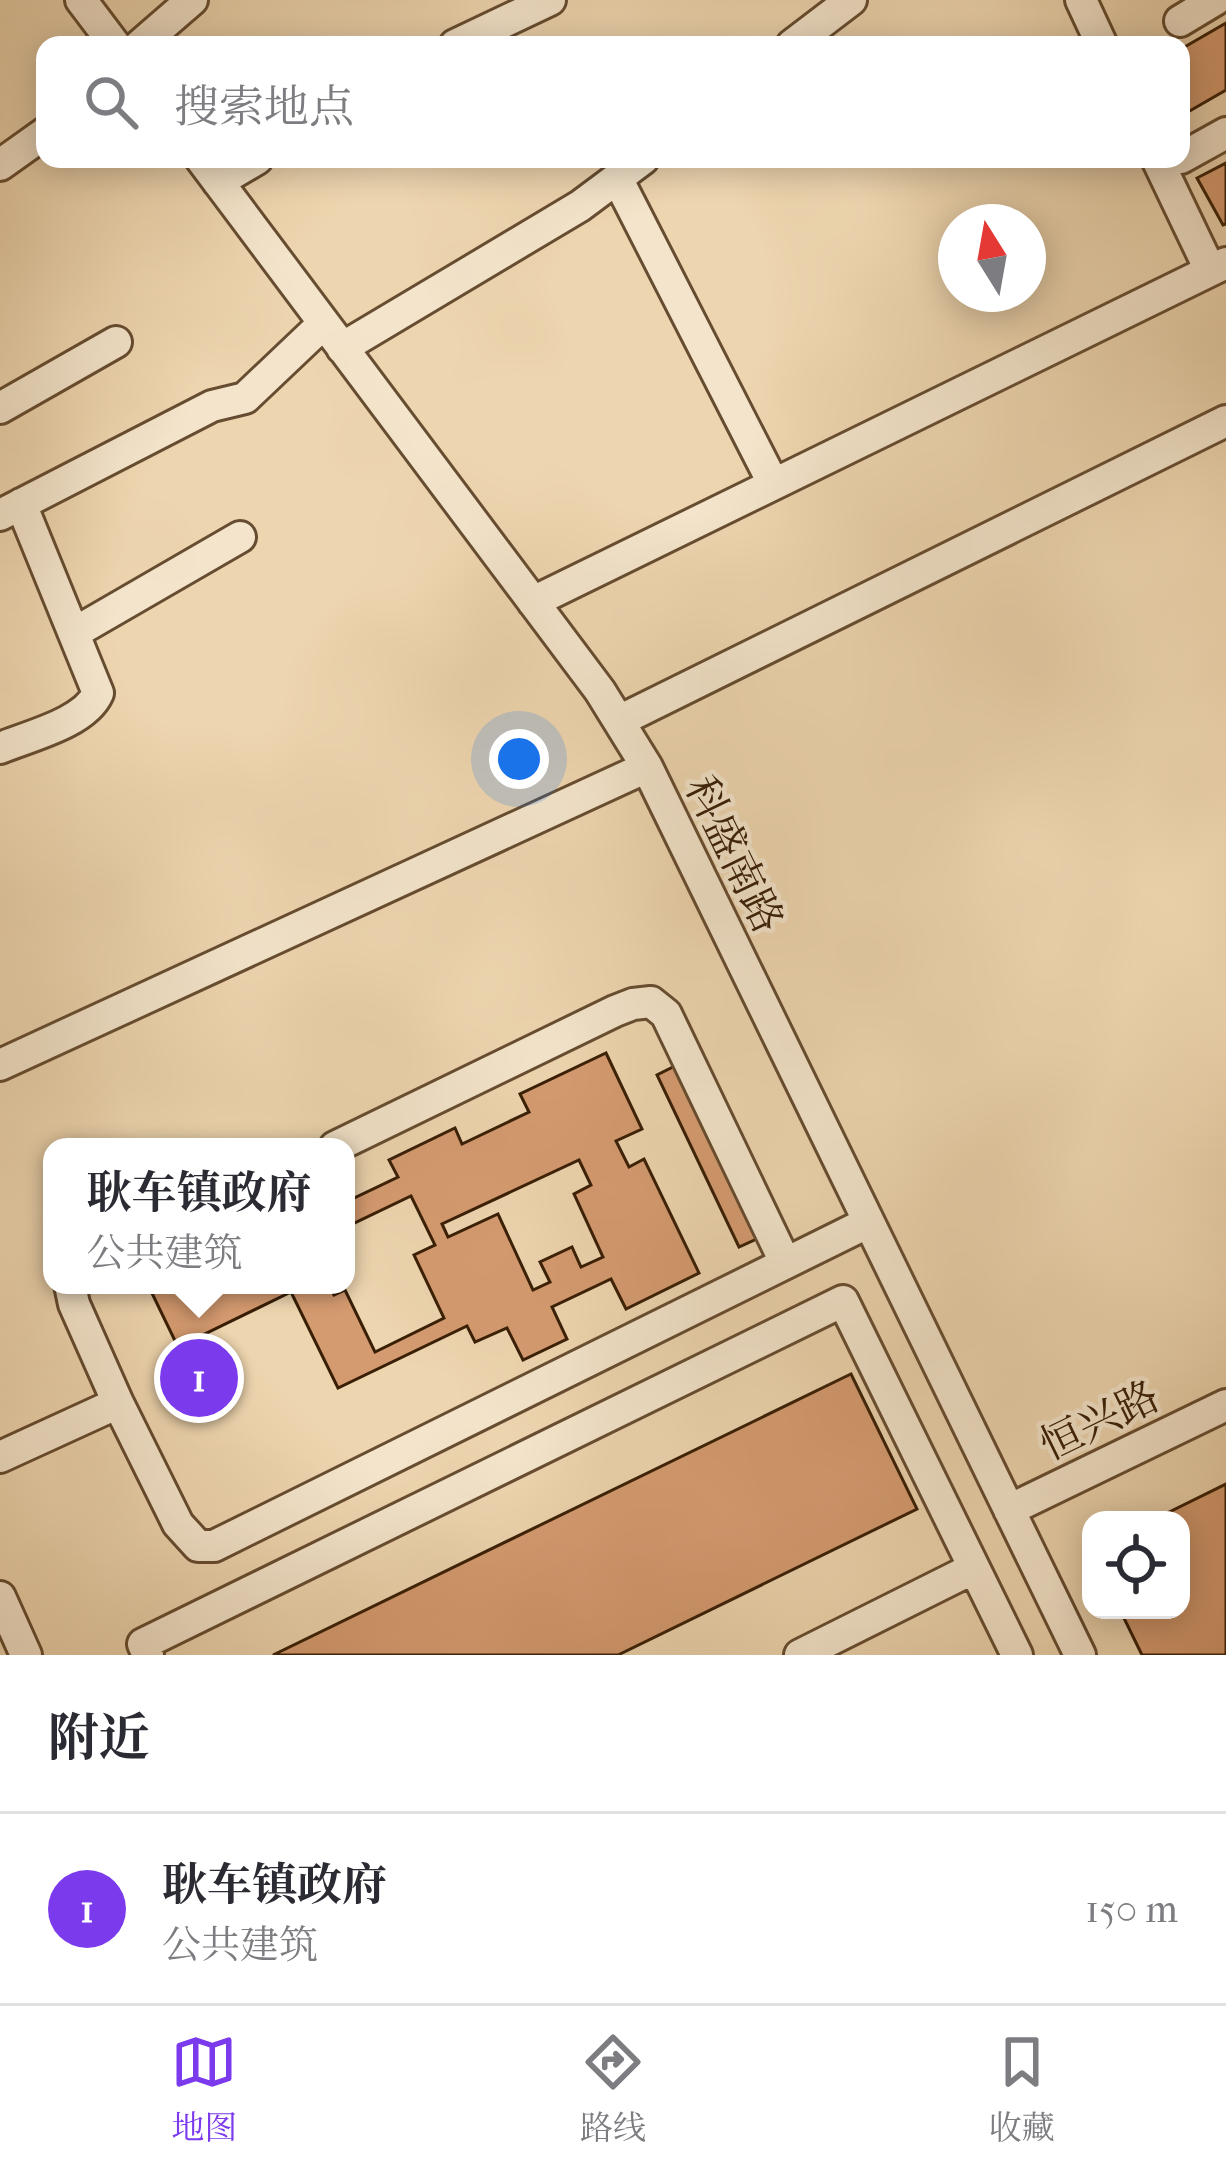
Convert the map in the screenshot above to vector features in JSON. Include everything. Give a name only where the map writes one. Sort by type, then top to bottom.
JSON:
[{"type":"street","points":[[81,0],[108,36]]},
{"type":"street","points":[[150,36],[192,0]]},
{"type":"street","points":[[474,36],[550,0]]},
{"type":"street","points":[[804,36],[851,0]]},
{"type":"street","points":[[1081,0],[1098,36]]},
{"type":"street","points":[[1180,21],[1215,0]]},
{"type":"street","points":[[1190,153],[1226,133]]},
{"type":"street","points":[[0,164],[36,139]]},
{"type":"street","points":[[0,748],[73,718],[92,706],[98,693],[74,633],[11,510],[212,406],[245,398],[333,336],[580,206],[631,168]]},
{"type":"street","points":[[533,602],[1218,267],[1162,168]]},
{"type":"street","name":"科盛南路","points":[[209,170],[600,691],[647,767],[1080,1655]]},
{"type":"street","points":[[617,178],[773,483]]},
{"type":"street","points":[[0,408],[116,342]]},
{"type":"street","points":[[619,722],[1226,421]]},
{"type":"street","points":[[74,633],[240,537]]},
{"type":"street","points":[[0,1065],[647,767]]},
{"type":"street","points":[[353,1138],[614,1011],[651,1002],[666,1014],[785,1262]]},
{"type":"street","points":[[72,1294],[178,1524],[198,1546],[214,1546],[867,1223]]},
{"type":"street","points":[[148,1655],[143,1643],[843,1301],[1017,1655]]},
{"type":"street","points":[[0,1457],[118,1402]]},
{"type":"street","name":"恒兴路","points":[[1009,1510],[1226,1405]]},
{"type":"street","points":[[800,1655],[974,1568]]},
{"type":"street","points":[[0,1597],[26,1655]]},
{"type":"building","points":[[1226,23],[1226,90],[1190,111],[1190,44]]},
{"type":"building","points":[[1226,163],[1226,224],[1223,225],[1197,178]]},
{"type":"building","points":[[606,1053],[642,1129],[616,1141],[629,1167],[644,1159],[699,1273],[626,1309],[611,1279],[552,1307],[567,1339],[523,1360],[507,1328],[475,1342],[467,1326],[338,1388],[292,1294],[347,1294],[375,1352],[444,1318],[414,1255],[435,1245],[411,1196],[355,1223],[355,1198],[398,1177],[389,1160],[455,1128],[462,1144],[529,1112],[520,1094]],"holes":[[[579,1160],[591,1185],[574,1194],[603,1257],[581,1267],[572,1247],[540,1262],[550,1282],[533,1290],[498,1214],[448,1237],[442,1224]]]},
{"type":"building","points":[[681,1063],[763,1236],[739,1247],[657,1075]]},
{"type":"building","points":[[152,1294],[287,1294],[178,1347]]},
{"type":"building","points":[[851,1374],[917,1509],[618,1655],[273,1655]]},
{"type":"building","points":[[1226,1484],[1226,1655],[1142,1655],[1124,1619],[1190,1619],[1190,1511],[1171,1511]]},
{"type":"place","name":"耿车镇政府","points":[[199,1378]]}]
